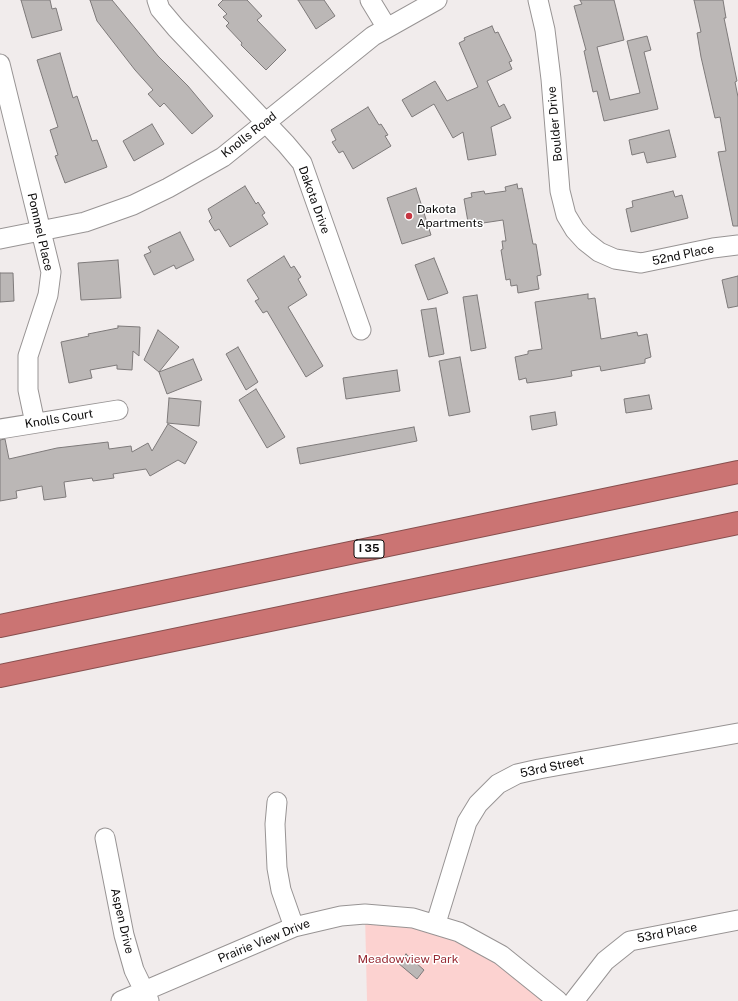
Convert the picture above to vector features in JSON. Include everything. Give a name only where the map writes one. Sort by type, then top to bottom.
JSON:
[{"type":"highway","name":"I 35","points":[[0,626],[738,472]]},
{"type":"highway","points":[[0,676],[738,523]]},
{"type":"street","name":"Dakota Drive","points":[[157,0],[160,9],[176,28],[302,163],[361,330]]},
{"type":"street","points":[[370,0],[387,28]]},
{"type":"street","name":"Knolls Road","points":[[41,232],[85,222],[133,205],[168,188],[223,157],[266,123],[294,98],[373,36],[437,0]]},
{"type":"street","name":"Boulder Drive","points":[[538,0],[545,30],[551,79],[560,191],[566,215],[575,230],[585,241]]},
{"type":"street","name":"Pommel Place","points":[[0,64],[51,272],[48,295],[28,356],[28,390],[35,423]]},
{"type":"street","points":[[0,239],[41,232]]},
{"type":"street","name":"52nd Place","points":[[585,241],[599,252],[615,259],[641,263],[713,248],[738,245]]},
{"type":"street","name":"Knolls Court","points":[[0,429],[118,410]]},
{"type":"street","name":"53rd Street","points":[[436,923],[467,822],[478,804],[498,784],[517,774],[538,769],[738,733]]},
{"type":"street","points":[[277,802],[275,824],[277,868],[281,890],[294,927]]},
{"type":"street","name":"Aspen Drive","points":[[105,838],[124,935],[134,970],[146,996]]},
{"type":"street","name":"Prairie View Drive","points":[[121,1001],[146,996],[294,927],[335,917],[365,914],[397,916],[436,923],[481,942],[501,955],[558,1001]]},
{"type":"street","name":"53rd Place","points":[[574,1001],[605,961],[630,941],[738,920]]},
{"type":"green space","name":"Meadowview Park","points":[[365,914],[436,923],[558,1001],[367,1001]]},
{"type":"building","points":[[21,0],[50,0],[52,9],[56,8],[62,30],[32,38]]},
{"type":"building","points":[[90,0],[112,0],[158,56],[188,86],[213,116],[192,134],[164,103],[160,107],[148,94],[153,90],[135,70],[97,21]]},
{"type":"building","points":[[223,0],[247,0],[262,16],[257,20],[286,50],[266,70],[241,45],[242,43],[226,26],[229,23],[223,17],[227,14],[218,5]]},
{"type":"building","points":[[298,0],[324,0],[335,16],[316,29]]},
{"type":"building","points":[[580,0],[614,0],[624,40],[597,47],[610,100],[640,93],[627,41],[647,36],[651,50],[644,52],[658,109],[604,121],[597,91],[593,92],[584,51],[586,50],[574,6],[582,4]]},
{"type":"building","points":[[694,0],[723,0],[726,18],[724,18],[737,81],[735,82],[738,97],[738,226],[733,226],[718,152],[726,151],[720,117],[715,118],[701,57],[697,33],[701,32]]},
{"type":"building","points":[[492,26],[495,33],[498,32],[512,61],[509,62],[512,69],[487,81],[499,107],[504,104],[511,118],[491,127],[496,155],[468,160],[463,132],[453,138],[434,104],[412,117],[402,100],[435,81],[447,101],[478,87],[459,43],[465,40],[464,38]]},
{"type":"building","points":[[60,53],[73,98],[77,96],[92,141],[97,140],[107,167],[65,183],[55,156],[58,155],[50,130],[58,127],[37,60]]},
{"type":"building","points":[[368,107],[379,125],[381,124],[388,135],[385,136],[391,146],[353,169],[343,151],[339,153],[332,142],[336,140],[331,130]]},
{"type":"building","points":[[152,124],[164,144],[134,161],[123,141]]},
{"type":"building","points":[[669,130],[676,157],[647,163],[644,152],[632,155],[629,140]]},
{"type":"building","points":[[517,184],[518,189],[522,188],[533,244],[536,244],[541,275],[537,276],[539,289],[518,293],[517,285],[511,286],[510,279],[506,280],[501,250],[503,249],[502,241],[506,241],[503,220],[483,223],[482,220],[468,222],[464,199],[472,197],[471,193],[484,191],[485,194],[506,191],[505,187]]},
{"type":"building","points":[[245,186],[256,204],[258,202],[265,213],[262,215],[268,224],[230,247],[219,229],[215,231],[209,221],[212,218],[208,209]]},
{"type":"building","name":"Dakota Apartments","points":[[416,188],[431,235],[402,244],[387,198]]},
{"type":"building","points":[[673,191],[675,197],[682,195],[688,218],[631,232],[626,209],[633,207],[632,201]]},
{"type":"building","points":[[180,232],[194,260],[176,269],[174,265],[154,275],[144,255],[151,252],[148,247]]},
{"type":"building","points":[[284,256],[291,268],[294,266],[301,277],[298,279],[307,295],[288,307],[323,366],[306,377],[267,311],[263,313],[255,301],[259,299],[247,280]]},
{"type":"building","points":[[434,258],[448,293],[428,300],[415,265]]},
{"type":"building","points":[[118,260],[121,298],[81,300],[78,263]]},
{"type":"building","points":[[0,273],[13,273],[14,301],[0,302]]},
{"type":"building","points":[[738,276],[738,306],[728,308],[722,280]]},
{"type":"building","points":[[588,294],[588,299],[595,298],[601,339],[637,332],[638,336],[647,334],[651,357],[645,359],[645,363],[601,371],[600,366],[571,371],[572,376],[555,379],[527,383],[526,378],[519,380],[515,357],[528,354],[528,351],[542,349],[535,302]]},
{"type":"building","points":[[477,295],[486,348],[471,351],[463,297]]},
{"type":"building","points":[[436,308],[444,354],[429,357],[421,310]]},
{"type":"building","points":[[118,326],[140,327],[139,356],[133,351],[132,370],[117,369],[117,365],[90,370],[92,378],[69,383],[61,342],[89,336],[88,334],[118,328]]},
{"type":"building","points":[[158,330],[179,347],[159,372],[144,360]]},
{"type":"building","points":[[238,347],[258,382],[246,390],[226,354]]},
{"type":"building","points":[[460,357],[470,412],[449,416],[439,361]]},
{"type":"building","points":[[193,359],[202,380],[167,394],[159,372]]},
{"type":"building","points":[[397,370],[400,391],[346,399],[343,378]]},
{"type":"building","points":[[256,389],[285,437],[267,448],[239,400]]},
{"type":"building","points":[[649,395],[652,409],[626,413],[624,399]]},
{"type":"building","points":[[169,398],[201,401],[199,426],[167,423]]},
{"type":"building","points":[[555,412],[557,425],[532,430],[530,416]]},
{"type":"building","points":[[168,424],[197,442],[185,464],[178,460],[150,476],[146,469],[113,474],[114,478],[93,481],[92,478],[64,482],[66,497],[44,500],[42,486],[16,491],[17,498],[0,501],[0,440],[5,439],[9,459],[57,448],[108,442],[109,449],[131,446],[132,452],[148,443],[152,451]]},
{"type":"building","points":[[414,427],[417,441],[300,464],[297,448]]},
{"type":"building","points":[[406,954],[424,970],[417,979],[398,963]]},
{"type":"place","name":"Dakota Apartments","points":[[409,216]]}]
